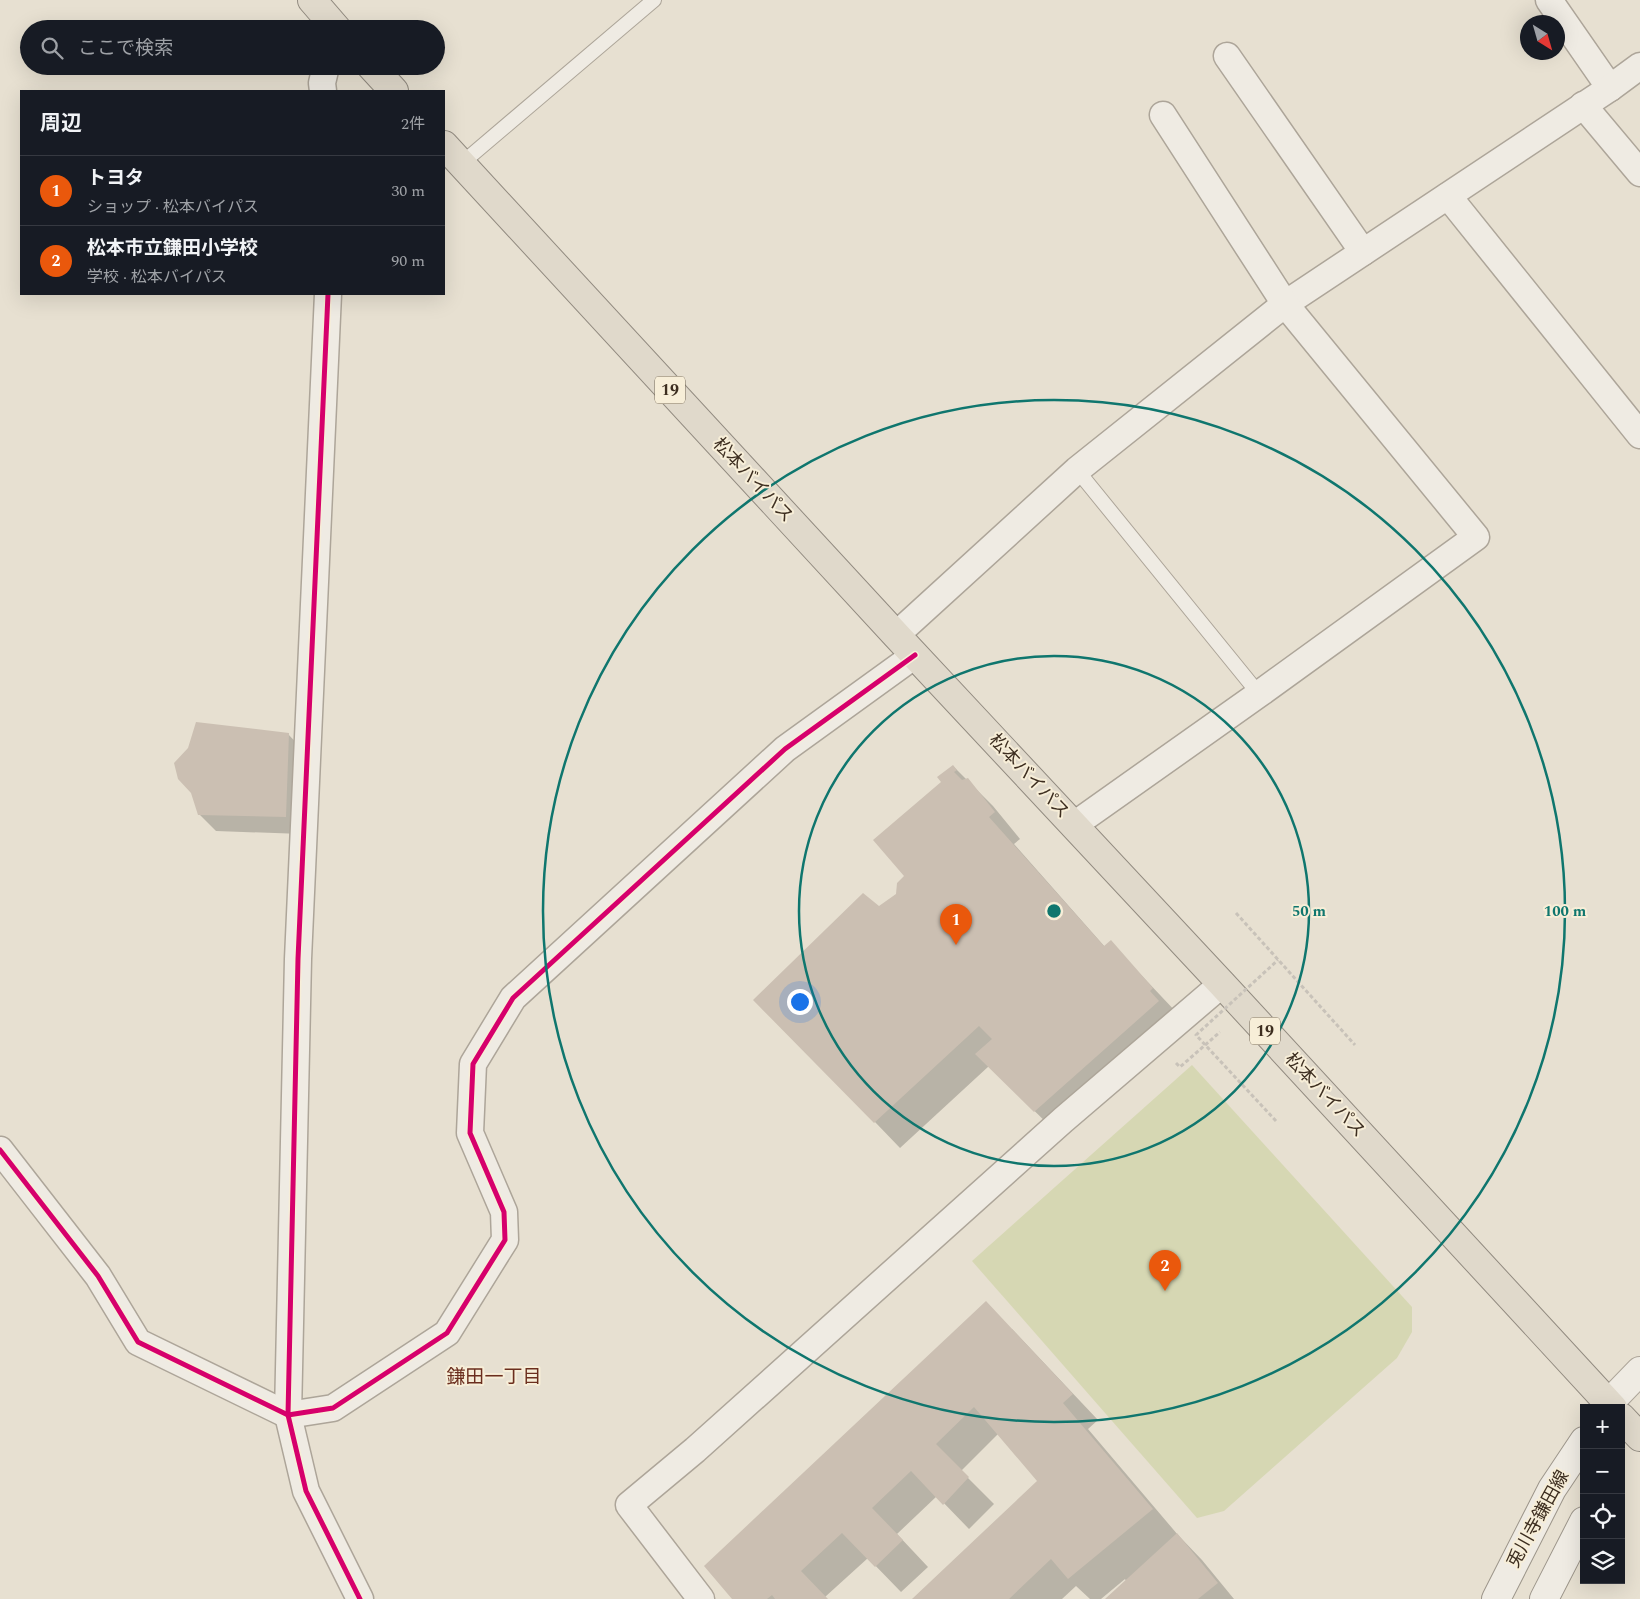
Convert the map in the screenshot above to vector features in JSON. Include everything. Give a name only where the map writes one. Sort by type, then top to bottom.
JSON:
[{"type":"highway","points":[[312,0],[329,20]]},
{"type":"highway","points":[[379,75],[393,90]]},
{"type":"highway","name":"松本バイパス","points":[[452,155],[1222,984],[1607,1404]]},
{"type":"main road","points":[[1625,1406],[1640,1372]]},
{"type":"main road","points":[[1625,1411],[1640,1391]]},
{"type":"main road","name":"兎川寺鎌田線","points":[[1496,1599],[1552,1490],[1580,1447]]},
{"type":"main road","points":[[1544,1599],[1580,1529]]},
{"type":"street","points":[[1549,0],[1610,88]]},
{"type":"street","points":[[1227,56],[1363,252]]},
{"type":"street","points":[[896,635],[1078,470],[1285,304],[1610,88],[1640,66]]},
{"type":"street","points":[[323,90],[324,75]]},
{"type":"street","points":[[1583,106],[1640,173]]},
{"type":"street","points":[[1074,825],[1260,694],[1476,537],[1285,304],[1163,115]]},
{"type":"street","points":[[1448,196],[1640,435]]},
{"type":"street","points":[[328,295],[298,959],[288,1415],[306,1491],[360,1599]]},
{"type":"street","points":[[0,1150],[98,1276],[138,1342],[288,1415],[333,1408],[447,1333],[505,1240],[504,1212],[470,1133],[472,1064],[513,998],[785,749],[915,655]]},
{"type":"street","points":[[700,1599],[629,1505],[702,1443],[1063,1120],[1222,984]]},
{"type":"lane","points":[[452,155],[654,0]]},
{"type":"lane","points":[[1078,470],[1260,694]]},
{"type":"path","points":[[1236,913],[1355,1045]]},
{"type":"path","points":[[1276,1121],[1196,1035],[1278,960]]},
{"type":"green space","points":[[1192,1065],[1412,1307],[1412,1332],[1397,1358],[1224,1511],[1197,1518],[972,1261]]},
{"type":"building","points":[[196,722],[289,733],[286,817],[198,815],[191,793],[178,779],[174,763],[188,748]]},
{"type":"building","points":[[953,765],[957,770],[954,772],[962,780],[968,778],[995,812],[989,817],[1104,946],[1111,940],[1153,988],[1150,991],[1159,1001],[1034,1112],[975,1054],[992,1039],[979,1026],[874,1123],[753,1000],[863,893],[879,906],[896,894],[897,883],[904,876],[873,840],[941,782],[937,777]]},
{"type":"building","points":[[986,1301],[1073,1394],[1063,1403],[1153,1509],[1068,1579],[1051,1559],[1009,1599],[912,1599],[1037,1481],[974,1407],[936,1444],[969,1477],[943,1505],[911,1471],[872,1508],[903,1540],[875,1567],[842,1533],[801,1571],[828,1599],[775,1599],[772,1595],[767,1599],[732,1599],[704,1566]]},
{"type":"building","points":[[1177,1533],[1218,1583],[1198,1599],[1105,1599]]},
{"type":"cycle path","points":[[328,295],[298,959],[288,1415],[306,1491],[360,1599]]},
{"type":"cycle path","points":[[0,1150],[98,1276],[138,1342],[288,1415],[333,1408],[447,1333],[505,1240],[504,1212],[470,1133],[473,1064],[513,998],[785,749],[915,655]]},
{"type":"place","name":"トヨタ","points":[[956,945]]},
{"type":"place","name":"松本市立鎌田小学校","points":[[1165,1291]]},
{"type":"district","name":"鎌田一丁目","points":[[494,1377]]}]
